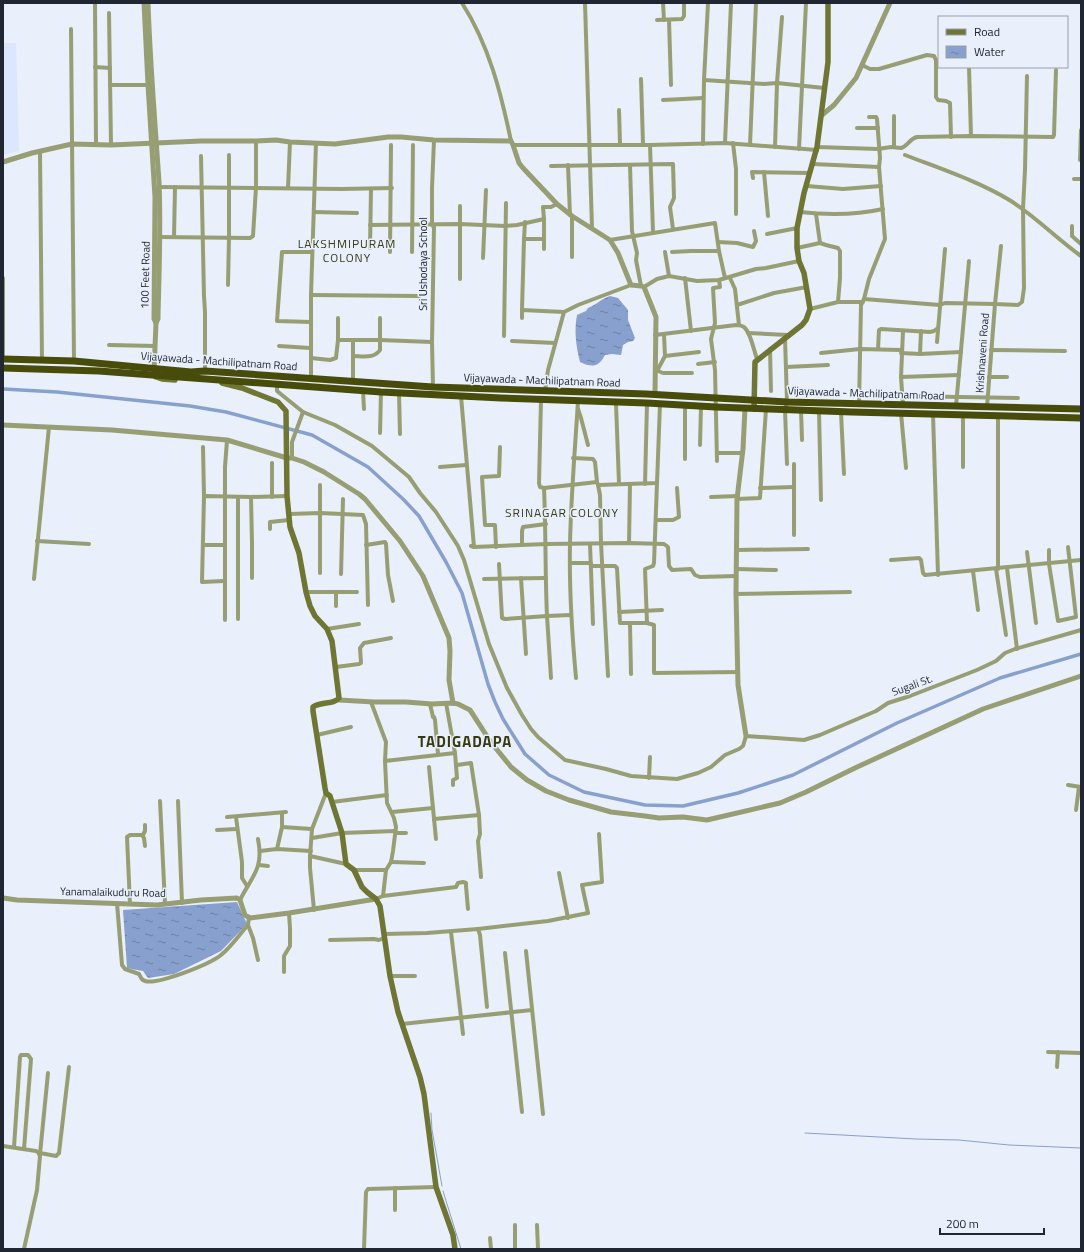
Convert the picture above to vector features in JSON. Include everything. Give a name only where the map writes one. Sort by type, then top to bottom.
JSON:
[{"type":"highway","name":"Vijayawada - Machilipatnam Road","points":[[3,360],[74,361],[121,364],[154,372],[260,384],[541,400],[578,405],[647,403],[754,409],[1081,418]]},
{"type":"highway","points":[[119,372],[121,364]]},
{"type":"highway","name":"Vijayawada - Machilipatnam Road","points":[[3,368],[119,372],[205,371],[433,387],[655,394],[787,402],[1081,409]]},
{"type":"highway","points":[[242,388],[252,384],[260,384]]},
{"type":"main road","points":[[754,409],[755,362],[806,320],[810,309],[804,273],[797,248],[797,228],[817,149],[822,116],[828,62],[828,3]]},
{"type":"main road","points":[[154,372],[162,379],[213,382],[242,388],[278,402],[286,411],[287,451],[289,458],[287,496],[292,535],[299,553],[306,592],[312,611],[327,629],[332,641],[336,667],[339,700],[336,702],[318,704],[313,707],[326,793],[330,796],[342,833],[346,864],[354,870],[362,887],[376,899],[380,906],[390,976],[402,1024],[418,1070],[424,1094],[436,1187],[456,1249]]},
{"type":"street","points":[[95,3],[94,67],[96,145]]},
{"type":"street","name":"100 Feet Road","points":[[144,3],[148,85],[159,187],[160,237],[158,319],[156,323]]},
{"type":"street","name":"100 Feet Road","points":[[148,3],[154,142],[154,319],[156,323]]},
{"type":"street","points":[[462,3],[480,35],[488,55],[517,158],[523,168],[556,204],[571,216],[610,240],[618,253],[631,285]]},
{"type":"street","points":[[585,3],[592,228]]},
{"type":"street","points":[[663,3],[666,20],[671,85]]},
{"type":"street","points":[[657,20],[678,20],[683,18],[684,3]]},
{"type":"street","points":[[703,144],[704,80],[708,3]]},
{"type":"street","points":[[725,143],[731,3]]},
{"type":"street","points":[[750,145],[756,3]]},
{"type":"street","points":[[799,149],[806,3]]},
{"type":"street","points":[[822,116],[834,105],[856,78],[865,55],[890,3]]},
{"type":"street","points":[[109,13],[111,145]]},
{"type":"street","points":[[775,147],[777,83],[782,17]]},
{"type":"street","points":[[71,29],[74,361]]},
{"type":"street","points":[[862,65],[870,69],[879,69],[927,55],[934,56],[936,60],[936,97],[938,100],[950,103],[950,137]]},
{"type":"street","points":[[94,67],[110,68]]},
{"type":"street","points":[[969,68],[971,136]]},
{"type":"street","points":[[3,162],[40,151],[72,144],[111,145],[154,142],[276,140],[335,144],[388,137],[512,143],[650,145],[733,143],[799,149],[817,149],[903,148],[910,140],[917,137],[1051,137],[1054,135],[1056,70]]},
{"type":"street","points":[[1001,246],[995,304],[1018,305],[1022,302],[1024,288],[1023,209],[1026,136],[1026,76]]},
{"type":"street","points":[[641,79],[643,144]]},
{"type":"street","points":[[704,80],[777,83],[802,87],[824,88]]},
{"type":"street","points":[[110,85],[148,85]]},
{"type":"street","points":[[664,100],[704,98]]},
{"type":"street","points":[[619,110],[620,144]]},
{"type":"street","points":[[894,116],[894,147]]},
{"type":"street","points":[[859,404],[861,305],[869,278],[884,242],[885,235],[879,167],[877,118],[869,117]]},
{"type":"street","points":[[857,128],[878,128]]},
{"type":"street","points":[[1081,130],[1081,160]]},
{"type":"street","name":"Sri Ushodaya School","points":[[433,387],[432,342],[434,227],[432,225],[432,188],[434,140]]},
{"type":"street","points":[[160,237],[250,238],[253,236],[256,187],[256,141]]},
{"type":"street","points":[[288,188],[290,142]]},
{"type":"street","points":[[311,379],[311,295],[316,143]]},
{"type":"street","points":[[733,143],[736,169],[736,214]]},
{"type":"street","points":[[390,252],[392,188],[391,144]]},
{"type":"street","points":[[412,252],[411,225],[413,145]]},
{"type":"street","points":[[650,145],[653,232]]},
{"type":"street","points":[[40,151],[42,360]]},
{"type":"street","points":[[228,285],[229,155]]},
{"type":"street","points":[[905,155],[990,189],[1023,209],[1049,232],[1081,256]]},
{"type":"street","points":[[201,156],[205,371]]},
{"type":"street","points":[[551,166],[673,164],[674,198],[670,206],[673,229]]},
{"type":"street","points":[[813,164],[879,167]]},
{"type":"street","points":[[568,165],[572,257]]},
{"type":"street","points":[[630,165],[630,210],[633,235],[638,253],[636,260],[642,286],[656,317],[655,335],[657,372],[655,394]]},
{"type":"street","points":[[753,178],[752,172],[810,173]]},
{"type":"street","points":[[764,172],[768,216]]},
{"type":"street","points":[[1074,179],[1081,179]]},
{"type":"street","points":[[807,186],[843,189],[881,186]]},
{"type":"street","points":[[159,187],[256,187],[314,189],[392,188]]},
{"type":"street","points":[[174,237],[175,187]]},
{"type":"street","points":[[370,189],[370,248]]},
{"type":"street","points":[[483,258],[486,190]]},
{"type":"street","points":[[504,336],[506,203]]},
{"type":"street","points":[[544,249],[543,207],[551,207],[556,204]]},
{"type":"street","points":[[460,206],[460,279]]},
{"type":"street","points":[[800,212],[816,214],[865,213],[883,209]]},
{"type":"street","points":[[314,212],[357,213]]},
{"type":"street","points":[[816,214],[820,243]]},
{"type":"street","points":[[370,225],[485,224],[505,226],[544,219]]},
{"type":"street","points":[[522,318],[525,222]]},
{"type":"street","points":[[610,240],[633,235],[715,223],[718,251],[728,278],[735,289],[739,325]]},
{"type":"street","points":[[1072,226],[1072,236],[1081,244]]},
{"type":"street","points":[[767,234],[797,228]]},
{"type":"street","points":[[718,242],[737,243],[753,247],[756,242],[754,231]]},
{"type":"street","points":[[524,239],[544,239]]},
{"type":"street","points":[[797,248],[820,243],[826,246],[836,247],[840,251],[838,302]]},
{"type":"street","points":[[937,342],[945,249]]},
{"type":"street","points":[[672,252],[718,251]]},
{"type":"street","points":[[311,322],[277,321],[282,252],[312,252]]},
{"type":"street","points":[[665,252],[669,276]]},
{"type":"street","points":[[522,310],[564,312],[578,304],[631,285],[642,286],[657,279],[669,276],[696,281],[720,280],[751,270],[780,266],[800,261]]},
{"type":"street","points":[[956,406],[969,261]]},
{"type":"street","points":[[3,278],[3,360]]},
{"type":"street","points":[[685,278],[691,331]]},
{"type":"street","points":[[717,461],[717,398],[715,362],[711,339],[715,323],[713,288],[720,287],[720,280]]},
{"type":"street","points":[[737,305],[774,293],[807,288]]},
{"type":"street","points":[[311,295],[419,296]]},
{"type":"street","name":"Krishnaveni Road","points":[[810,309],[838,302],[863,301],[940,305],[945,303],[995,304],[988,407]]},
{"type":"street","points":[[545,391],[548,370],[564,312]]},
{"type":"street","points":[[311,358],[333,360],[336,358],[338,318]]},
{"type":"street","points":[[353,356],[376,355],[380,350],[380,318]]},
{"type":"street","points":[[154,372],[156,323]]},
{"type":"street","points":[[655,335],[739,325],[746,328],[757,359]]},
{"type":"street","points":[[878,349],[879,330],[934,331],[938,328]]},
{"type":"street","points":[[903,331],[901,351],[903,405]]},
{"type":"street","points":[[920,354],[921,331]]},
{"type":"street","points":[[748,333],[786,337],[787,402],[785,410],[787,464]]},
{"type":"street","points":[[657,372],[665,356],[664,335]]},
{"type":"street","points":[[338,340],[432,342]]},
{"type":"street","points":[[353,340],[353,382]]},
{"type":"street","points":[[512,341],[555,343]]},
{"type":"street","points":[[109,345],[155,346]]},
{"type":"street","points":[[279,346],[310,348]]},
{"type":"street","points":[[770,349],[772,391]]},
{"type":"street","points":[[821,352],[878,349],[920,354],[961,352]]},
{"type":"street","points":[[991,350],[1065,351]]},
{"type":"street","points":[[665,356],[698,352]]},
{"type":"street","points":[[698,364],[715,362]]},
{"type":"street","points":[[786,367],[828,365]]},
{"type":"street","points":[[657,372],[692,373]]},
{"type":"street","points":[[901,377],[959,375]]},
{"type":"street","points":[[989,377],[1007,377]]},
{"type":"street","points":[[277,385],[277,391],[304,412],[335,425],[380,452],[404,472],[436,512],[461,553],[495,658],[507,688],[531,729],[565,760],[606,769],[622,775],[649,778],[677,778],[698,773],[711,767],[725,755],[739,749],[744,743],[746,736],[738,672],[736,594],[738,497],[743,453],[745,408]]},
{"type":"street","points":[[363,390],[364,409]]},
{"type":"street","points":[[380,434],[382,392]]},
{"type":"street","points":[[399,393],[400,434]]},
{"type":"street","points":[[461,396],[472,547],[547,544],[570,545],[601,543],[654,543],[667,545],[669,553],[669,566],[672,570],[691,569],[695,575],[700,577],[736,576]]},
{"type":"street","points":[[903,396],[988,396],[1018,398]]},
{"type":"street","points":[[541,400],[540,487],[544,488],[572,484],[598,483],[657,483]]},
{"type":"street","points":[[616,403],[619,484]]},
{"type":"street","points":[[645,484],[647,403]]},
{"type":"street","points":[[647,623],[645,570],[653,566],[660,404]]},
{"type":"street","points":[[578,405],[588,445]]},
{"type":"street","points":[[576,678],[571,615],[570,545],[573,458],[578,405]]},
{"type":"street","points":[[685,405],[685,459]]},
{"type":"street","points":[[700,445],[701,406]]},
{"type":"street","points":[[710,497],[758,499],[760,495],[766,409]]},
{"type":"street","points":[[801,410],[802,440]]},
{"type":"street","points":[[818,411],[821,500]]},
{"type":"street","points":[[289,458],[292,442],[304,412]]},
{"type":"street","points":[[841,412],[844,474]]},
{"type":"street","points":[[902,413],[906,468]]},
{"type":"street","points":[[933,414],[938,574]]},
{"type":"street","points":[[963,415],[963,467]]},
{"type":"street","points":[[998,416],[997,569],[1006,635]]},
{"type":"street","points":[[3,425],[112,430],[227,440],[304,462],[324,472],[365,499],[400,541],[416,564],[426,583],[449,638],[449,680],[453,703]]},
{"type":"street","points":[[34,579],[49,427]]},
{"type":"street","points":[[224,620],[225,456],[227,440]]},
{"type":"street","points":[[203,447],[204,496],[202,582],[224,581]]},
{"type":"street","points":[[496,547],[495,525],[485,525],[482,477],[499,476],[500,447]]},
{"type":"street","points":[[717,453],[743,453]]},
{"type":"street","points":[[573,458],[593,459],[600,495],[608,676]]},
{"type":"street","points":[[272,463],[272,497]]},
{"type":"street","points":[[794,464],[794,535]]},
{"type":"street","points":[[440,466],[466,465]]},
{"type":"street","points":[[629,543],[630,484]]},
{"type":"street","points":[[320,485],[320,573]]},
{"type":"street","points":[[760,488],[794,487]]},
{"type":"street","points":[[544,488],[547,544],[547,616],[551,678]]},
{"type":"street","points":[[656,520],[673,520],[679,517],[677,488]]},
{"type":"street","points":[[204,496],[287,496]]},
{"type":"street","points":[[238,497],[238,619]]},
{"type":"street","points":[[250,497],[252,578]]},
{"type":"street","points":[[341,574],[343,499]]},
{"type":"street","points":[[270,529],[270,522],[289,517],[320,513],[362,515],[366,524],[368,605]]},
{"type":"street","points":[[522,545],[523,527],[546,524]]},
{"type":"street","points":[[37,541],[89,544]]},
{"type":"street","points":[[366,545],[385,542],[386,544],[388,575],[393,601]]},
{"type":"street","points":[[590,544],[594,624]]},
{"type":"street","points":[[203,545],[225,545]]},
{"type":"street","points":[[1049,550],[1049,564],[1058,620],[1076,617],[1068,547]]},
{"type":"street","points":[[737,550],[808,549]]},
{"type":"street","points":[[1026,552],[1036,623]]},
{"type":"street","points":[[890,560],[919,558],[921,560],[924,575],[1081,560]]},
{"type":"street","points":[[570,563],[615,566],[617,568],[620,623],[647,623],[653,625],[654,673],[738,672]]},
{"type":"street","points":[[499,564],[502,618],[571,615]]},
{"type":"street","points":[[1007,568],[1017,648]]},
{"type":"street","points":[[737,569],[776,570]]},
{"type":"street","points":[[973,571],[978,610]]},
{"type":"street","points":[[521,578],[526,654]]},
{"type":"street","points":[[484,579],[546,578]]},
{"type":"street","points":[[306,592],[357,592]]},
{"type":"street","points":[[336,592],[336,606]]},
{"type":"street","points":[[736,594],[850,592]]},
{"type":"street","points":[[619,612],[662,610]]},
{"type":"street","points":[[327,629],[359,624]]},
{"type":"street","points":[[630,624],[630,674]]},
{"type":"street","name":"Sugali St.","points":[[746,736],[804,740],[820,735],[876,711],[888,703],[977,670],[996,661],[1017,648],[1081,630]]},
{"type":"street","points":[[336,667],[361,663],[360,648],[364,643],[391,638]]},
{"type":"street","points":[[339,700],[458,704],[470,710],[490,742],[510,767],[527,780],[546,791],[611,812],[659,818],[684,817],[707,820],[780,803],[983,708],[1081,676]]},
{"type":"street","points":[[371,702],[385,739],[384,761],[388,805],[394,818],[396,831],[391,862],[386,870],[383,896]]},
{"type":"street","points":[[446,703],[457,764],[457,778],[453,780],[453,785]]},
{"type":"street","points":[[430,704],[435,720],[438,754]]},
{"type":"street","points":[[317,735],[351,727]]},
{"type":"street","points":[[384,761],[455,753]]},
{"type":"street","points":[[649,778],[650,757]]},
{"type":"street","points":[[457,764],[471,763],[479,815],[480,834],[478,841],[481,878]]},
{"type":"street","points":[[429,767],[436,839]]},
{"type":"street","points":[[1068,785],[1080,787],[1076,810]]},
{"type":"street","points":[[314,910],[310,868],[312,828],[326,793]]},
{"type":"street","points":[[332,802],[387,795]]},
{"type":"street","points":[[160,801],[165,904]]},
{"type":"street","points":[[178,801],[182,903]]},
{"type":"street","points":[[392,812],[433,808]]},
{"type":"street","points":[[227,817],[284,813],[278,849]]},
{"type":"street","points":[[434,819],[479,815]]},
{"type":"street","points":[[236,817],[242,862],[242,878],[247,886]]},
{"type":"street","points":[[142,835],[144,834],[145,825]]},
{"type":"street","points":[[282,827],[312,828]]},
{"type":"street","points":[[217,830],[237,829]]},
{"type":"street","points":[[312,838],[342,833],[396,831],[397,833],[406,833]]},
{"type":"street","points":[[330,940],[379,940],[384,936],[451,932],[523,925],[588,914],[582,885],[602,882],[599,834]]},
{"type":"street","points":[[130,904],[126,837],[130,835],[142,835]]},
{"type":"street","points":[[142,835],[145,846]]},
{"type":"street","points":[[258,839],[260,851],[259,865],[240,900],[245,915],[248,917],[248,925],[253,938],[258,960]]},
{"type":"street","points":[[260,851],[278,849],[311,854],[346,864]]},
{"type":"street","points":[[391,862],[424,863]]},
{"type":"street","points":[[259,865],[268,866]]},
{"type":"street","points":[[354,870],[386,870]]},
{"type":"street","points":[[559,873],[568,918]]},
{"type":"street","points":[[248,917],[256,918],[314,910],[376,899],[383,896],[456,887],[458,883],[463,882],[466,884],[468,909]]},
{"type":"street","name":"Yanamalaikuduru Road","points":[[3,898],[17,900],[117,904],[165,904],[227,898],[237,898],[240,900]]},
{"type":"street","points":[[117,904],[122,965],[125,969],[139,974],[141,978],[146,981],[165,980],[210,962],[221,955],[248,925]]},
{"type":"street","points":[[284,972],[284,956],[290,946],[289,913]]},
{"type":"street","points":[[478,929],[480,933],[488,1007]]},
{"type":"street","points":[[451,932],[463,1034]]},
{"type":"street","points":[[526,950],[543,1114]]},
{"type":"street","points":[[505,953],[522,1112]]},
{"type":"street","points":[[390,976],[415,976]]},
{"type":"street","points":[[402,1024],[532,1010]]},
{"type":"street","points":[[1048,1052],[1081,1053]]},
{"type":"street","points":[[1057,1067],[1058,1052]]},
{"type":"street","points":[[14,1147],[20,1057],[24,1054],[28,1055],[30,1059],[24,1149]]},
{"type":"street","points":[[3,1146],[24,1149],[40,1154],[56,1156],[60,1154],[69,1067]]},
{"type":"street","points":[[24,1249],[37,1190],[48,1073]]},
{"type":"street","points":[[364,1249],[366,1190],[436,1187]]},
{"type":"street","points":[[395,1188],[395,1210]]},
{"type":"street","points":[[537,1225],[538,1249]]},
{"type":"street","points":[[515,1226],[515,1249]]},
{"type":"street","points":[[490,1238],[491,1249]]},
{"type":"shaded area","points":[[3,43],[16,43],[19,151],[3,155]]},
{"type":"water","points":[[610,296],[618,298],[628,310],[628,320],[635,338],[633,341],[623,345],[621,355],[605,355],[598,364],[592,366],[584,364],[580,362],[577,344],[577,315]]},
{"type":"water","points":[[237,902],[247,924],[221,951],[174,974],[148,978],[143,971],[127,968],[123,910]]},
{"type":"waterway","points":[[3,389],[57,392],[190,406],[226,412],[312,435],[368,467],[419,516],[446,562],[462,593],[488,684],[495,702],[503,719],[525,754],[549,775],[584,792],[645,805],[683,806],[738,793],[793,775],[897,723],[1000,678],[1081,654]]},
{"type":"waterway","points":[[431,1113],[432,1130],[442,1186]]},
{"type":"waterway","points":[[805,1133],[959,1140],[1009,1145],[1081,1148]]},
{"type":"waterway","points":[[443,1191],[461,1249]]},
{"type":"district","name":"LAKSHMIPURAM COLONY","points":[[347,251]]},
{"type":"district","name":"SRINAGAR COLONY","points":[[562,513]]},
{"type":"district","name":"TADIGADAPA","points":[[465,742]]}]
